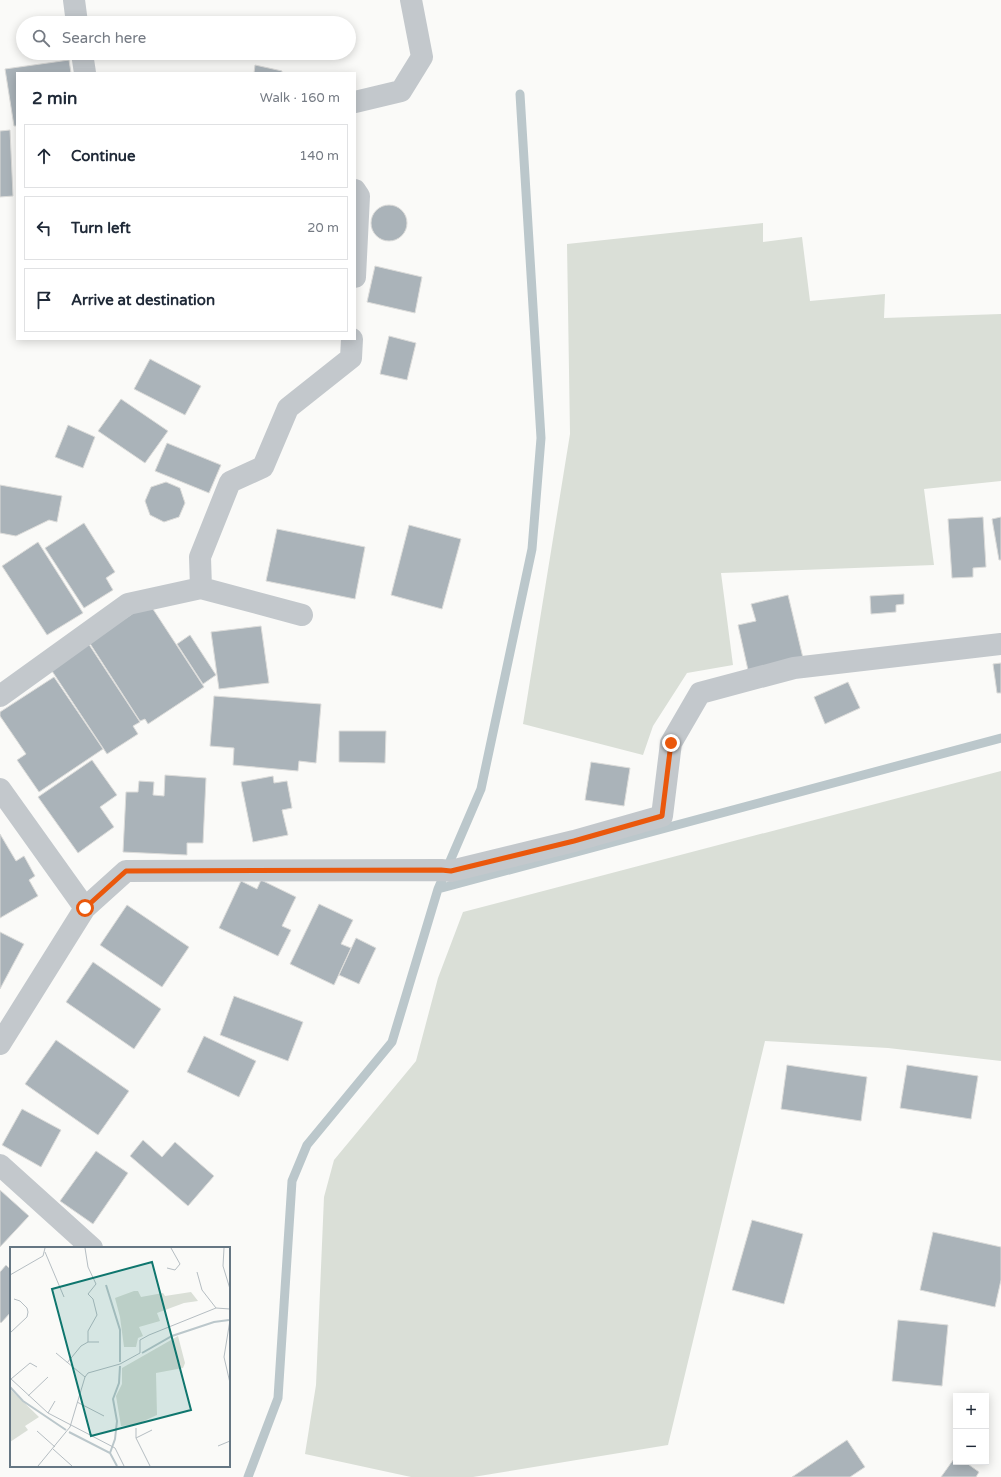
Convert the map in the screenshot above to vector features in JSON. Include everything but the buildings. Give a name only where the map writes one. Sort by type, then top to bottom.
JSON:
[{"type":"street","points":[[74,0],[76,16]]},
{"type":"street","points":[[356,102],[401,91],[422,57],[411,0]]},
{"type":"street","points":[[83,60],[85,72]]},
{"type":"street","points":[[356,192],[359,196],[356,257]]},
{"type":"street","points":[[201,588],[200,557],[230,482],[263,468],[288,408],[351,358],[352,340]]},
{"type":"street","points":[[0,696],[128,604],[201,588],[302,615]]},
{"type":"street","points":[[0,1044],[85,908],[126,871],[446,870],[574,841],[662,816],[671,743],[700,693],[794,668],[1001,644]]},
{"type":"street","points":[[0,789],[85,908]]},
{"type":"street","points":[[0,1165],[91,1247]]},
{"type":"shaded area","points":[[763,223],[763,242],[802,237],[810,301],[885,294],[884,318],[1001,314],[1001,481],[924,489],[934,565],[721,573],[733,665],[687,673],[653,726],[643,755],[523,724],[570,434],[567,244]]},
{"type":"shaded area","points":[[1001,771],[1001,1061],[888,1048],[765,1041],[668,1445],[473,1477],[411,1477],[305,1454],[316,1385],[324,1197],[334,1160],[416,1061],[438,978],[463,912]]},
{"type":"waterway","points":[[438,889],[481,789],[532,549],[541,438],[520,94]]},
{"type":"waterway","points":[[248,1477],[278,1398],[292,1181],[307,1145],[392,1042],[438,889],[1001,738]]},
{"type":"route","points":[[85,908],[126,871],[451,871],[574,841],[662,816],[671,743]]}]
